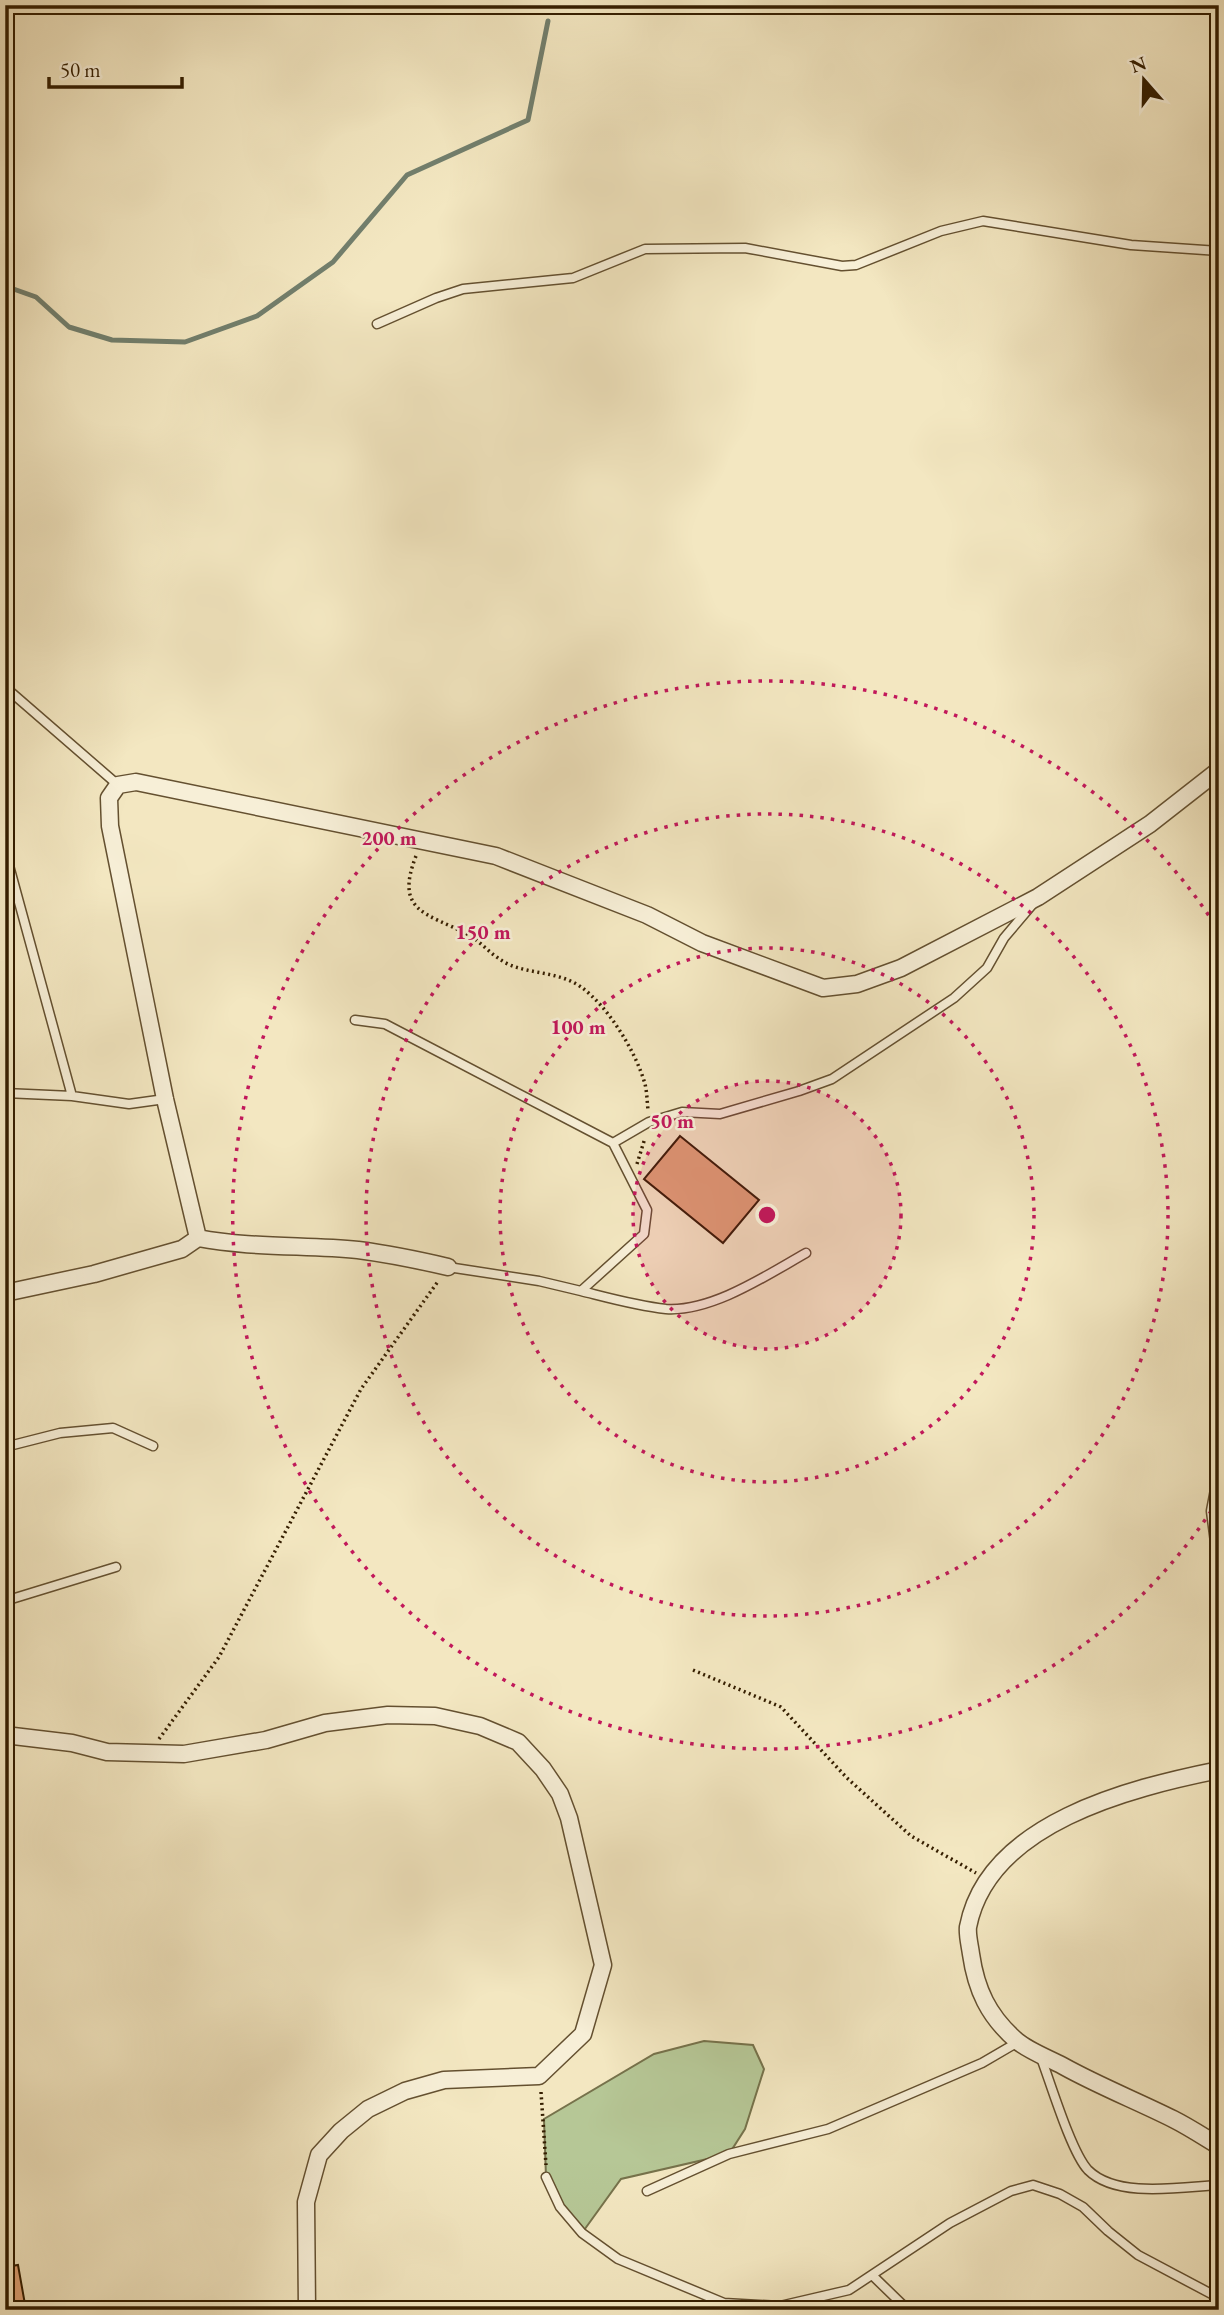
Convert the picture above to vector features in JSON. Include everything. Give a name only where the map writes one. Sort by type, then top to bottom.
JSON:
[{"type":"street","points":[[198,1238],[165,1099],[110,826],[109,797],[118,785],[136,782],[496,856],[646,915],[702,943],[823,988],[858,985],[901,968],[1038,897],[1150,824],[1219,770]]},
{"type":"street","points":[[5,1293],[94,1274],[182,1249],[198,1238],[239,1244],[356,1250],[406,1257],[448,1267]]},
{"type":"street","points":[[1219,1490],[1215,1511],[1219,1542]]},
{"type":"street","points":[[5,1735],[72,1743],[107,1752],[184,1755],[266,1740],[325,1723],[388,1715],[435,1716],[480,1726],[518,1742],[543,1769],[560,1794],[569,1818],[603,1965],[583,2034],[539,2076],[444,2080],[405,2091],[368,2109],[341,2131],[319,2155],[306,2202],[307,2310]]},
{"type":"street","points":[[1219,1770],[1178,1778],[1084,1809],[1037,1832],[1009,1853],[987,1879],[967,1929],[975,1980],[991,2014],[1018,2042],[1095,2084],[1175,2120],[1219,2146]]},
{"type":"lane","points":[[377,324],[463,289],[573,278],[645,248],[745,248],[842,266],[856,265],[940,231],[983,221],[1131,245],[1219,251]]},
{"type":"lane","points":[[5,687],[118,785]]},
{"type":"lane","points":[[5,851],[72,1096]]},
{"type":"lane","points":[[613,1143],[649,1122],[682,1112],[720,1114],[832,1079],[954,998],[987,968],[1004,938],[1038,897]]},
{"type":"lane","points":[[355,1020],[385,1024],[613,1143],[647,1210],[643,1234],[581,1291]]},
{"type":"lane","points":[[5,1093],[72,1096],[128,1104],[165,1099]]},
{"type":"lane","points":[[448,1267],[539,1281],[669,1309],[717,1301],[806,1254]]},
{"type":"lane","points":[[5,1447],[60,1433],[113,1428],[153,1446]]},
{"type":"lane","points":[[5,1601],[116,1567]]},
{"type":"lane","points":[[647,2191],[729,2154],[828,2129],[982,2063],[1018,2042]]},
{"type":"lane","points":[[1039,2053],[1077,2153],[1088,2170],[1106,2181],[1133,2188],[1219,2185]]},
{"type":"lane","points":[[546,2177],[559,2207],[582,2233],[618,2259],[724,2303],[780,2306],[849,2290],[950,2223],[1011,2191],[1033,2185],[1060,2194],[1083,2207],[1138,2255],[1219,2298]]},
{"type":"lane","points":[[873,2276],[908,2310]]},
{"type":"path","points":[[422,841],[410,872],[409,892],[418,910],[469,936],[486,951],[511,965],[562,978],[580,986],[624,1037],[645,1085],[649,1122],[633,1179]]},
{"type":"path","points":[[148,1755],[219,1657],[361,1389],[448,1267]]},
{"type":"path","points":[[693,1670],[781,1707],[847,1778],[911,1836],[987,1879]]},
{"type":"path","points":[[539,2076],[546,2177]]},
{"type":"green space","points":[[704,2041],[753,2045],[764,2069],[745,2129],[729,2154],[621,2179],[582,2233],[560,2207],[546,2177],[544,2119],[654,2054]]},
{"type":"building","points":[[680,1136],[759,1200],[723,1243],[644,1179]]},
{"type":"building","points":[[18,2265],[26,2310],[5,2310],[5,2267]]},
{"type":"waterway","points":[[5,286],[36,297],[69,327],[112,340],[185,342],[257,316],[333,262],[407,175],[528,120],[548,21]]}]
